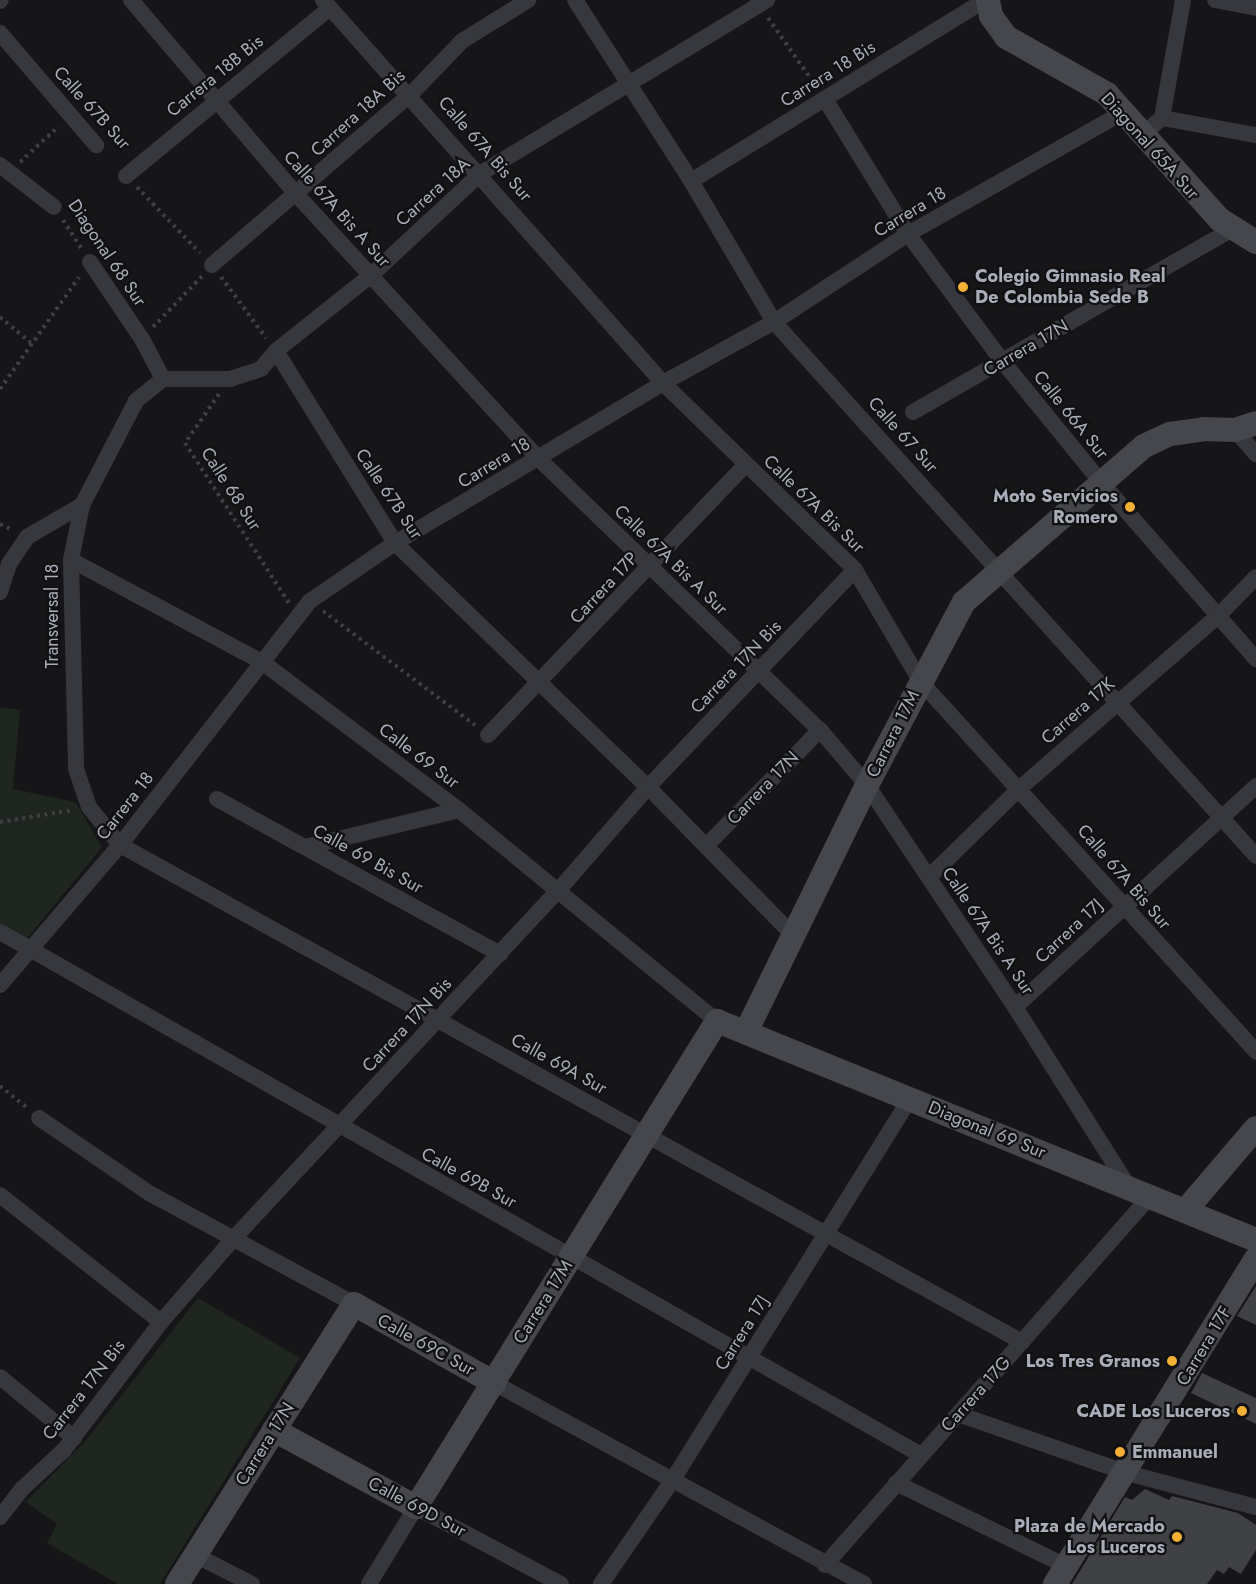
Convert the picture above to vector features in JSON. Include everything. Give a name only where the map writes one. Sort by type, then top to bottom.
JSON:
[{"type":"street","name":"Calle 67A Bis A Sur","points":[[131,0],[296,195],[538,459],[820,730],[867,785],[1140,1193]]},
{"type":"street","name":"Carrera 18A Bis","points":[[212,265],[411,94],[462,41],[528,0]]},
{"type":"street","name":"Calle 67 Sur","points":[[575,0],[691,181],[774,322],[999,570],[1116,704],[1256,856]]},
{"type":"street","name":"Carrera 18 Bis","points":[[691,181],[987,0]]},
{"type":"street","name":"Diagonal 65A Sur","points":[[987,0],[998,27],[1016,45],[1076,74],[1125,111],[1195,195],[1232,230],[1256,242]]},
{"type":"street","points":[[1143,134],[1162,118],[1183,0]]},
{"type":"street","points":[[1215,0],[1256,8]]},
{"type":"street","name":"Carrera 18A","points":[[163,380],[230,379],[261,369],[276,351],[370,276],[481,173],[629,85],[760,1]]},
{"type":"street","name":"Carrera 18B Bis","points":[[126,176],[326,4]]},
{"type":"street","name":"Calle 67A Bis Sur","points":[[326,4],[411,94],[663,383],[855,570],[921,681],[1020,788],[1123,908],[1256,1052]]},
{"type":"street","name":"Calle 67B Sur","points":[[0,33],[96,145]]},
{"type":"street","name":"Calle 66A Sur","points":[[825,99],[909,234],[1003,362],[1100,481],[1256,659]]},
{"type":"street","name":"Carrera 18","points":[[0,985],[120,845],[310,601],[395,543],[663,383],[774,322],[909,234],[1125,111]]},
{"type":"street","points":[[1162,118],[1256,135]]},
{"type":"street","name":"Diagonal 68 Sur","points":[[6,168],[54,207]]},
{"type":"street","name":"Carrera 17N","points":[[913,412],[1232,230]]},
{"type":"street","name":"Diagonal 68 Sur","points":[[90,262],[142,339],[163,380]]},
{"type":"street","name":"Calle 67B Sur","points":[[276,351],[395,543],[539,685],[648,787],[793,935]]},
{"type":"street","name":"Transversal 18","points":[[89,807],[79,784],[74,753],[71,560],[82,505],[123,419],[144,392],[163,380]]},
{"type":"street","points":[[1246,427],[1256,454]]},
{"type":"street","name":"Carrera 17M","points":[[746,1032],[953,616],[999,570],[1100,481],[1144,446],[1170,434],[1246,427]]},
{"type":"street","name":"Carrera 17P","points":[[488,735],[539,685],[746,464]]},
{"type":"street","points":[[0,592],[9,564],[27,537],[82,505]]},
{"type":"street","name":"Calle 69 Sur","points":[[71,560],[262,662],[459,810],[717,1021]]},
{"type":"street","name":"Carrera 17N Bis","points":[[0,1517],[22,1488],[74,1438],[161,1322],[234,1238],[557,892],[648,787],[855,570]]},
{"type":"street","name":"Carrera 17K","points":[[929,877],[1020,788],[1218,616],[1256,578]]},
{"type":"street","name":"Carrera 17N","points":[[706,846],[820,730]]},
{"type":"street","name":"Carrera 17J","points":[[1015,1007],[1256,786]]},
{"type":"street","name":"Calle 69 Bis Sur","points":[[217,799],[500,954]]},
{"type":"street","name":"Calle 69A Sur","points":[[89,807],[120,845],[1022,1342]]},
{"type":"street","points":[[305,847],[459,810]]},
{"type":"street","name":"Calle 69B Sur","points":[[0,932],[28,951],[921,1455]]},
{"type":"street","name":"Carrera 17M","points":[[369,1584],[717,1021]]},
{"type":"street","name":"Diagonal 69 Sur","points":[[717,1021],[1256,1240]]},
{"type":"street","name":"Carrera 17J","points":[[601,1584],[672,1481],[910,1099]]},
{"type":"street","name":"Calle 69C Sur","points":[[39,1118],[122,1177],[825,1565],[864,1584]]},
{"type":"street","points":[[1185,1211],[1256,1128]]},
{"type":"street","name":"Carrera 17G","points":[[825,1565],[1022,1342],[1140,1193]]},
{"type":"street","points":[[0,1195],[161,1322]]},
{"type":"street","name":"Carrera 17F","points":[[1060,1575],[1127,1473],[1256,1259]]},
{"type":"street","name":"Carrera 17N","points":[[177,1584],[354,1304]]},
{"type":"street","points":[[0,1377],[74,1438]]},
{"type":"street","points":[[958,1414],[1127,1473],[1256,1507]]},
{"type":"street","name":"Calle 69D Sur","points":[[274,1430],[561,1584]]},
{"type":"street","points":[[896,1483],[1060,1575]]},
{"type":"street","points":[[195,1555],[252,1584]]},
{"type":"path","points":[[760,1],[825,99]]},
{"type":"path","points":[[6,168],[70,116]]},
{"type":"path","name":"Calle 67B Sur","points":[[126,176],[212,265],[276,351]]},
{"type":"path","name":"Diagonal 68 Sur","points":[[54,207],[90,262]]},
{"type":"path","points":[[0,389],[90,262]]},
{"type":"path","points":[[142,339],[212,265]]},
{"type":"path","points":[[0,317],[31,343]]},
{"type":"path","name":"Calle 68 Sur","points":[[230,379],[185,443],[297,615]]},
{"type":"path","points":[[310,601],[488,735]]},
{"type":"path","points":[[0,822],[89,807]]},
{"type":"path","points":[[0,1086],[39,1118]]},
{"type":"shaded area","points":[[0,707],[20,710],[13,789],[75,802],[102,847],[20,947],[0,936]]},
{"type":"shaded area","points":[[198,1298],[300,1358],[160,1584],[118,1584],[47,1543],[57,1524],[26,1502],[88,1438]]},
{"type":"building","points":[[1256,1286],[1256,1325],[1237,1316]]},
{"type":"building","name":"CADE Los Luceros","points":[[1202,1373],[1256,1398],[1256,1424],[1191,1393]]},
{"type":"building","name":"Plaza de Mercado Los Luceros","points":[[1145,1489],[1169,1500],[1172,1496],[1238,1513],[1256,1525],[1256,1550],[1241,1574],[1229,1567],[1224,1574],[1217,1570],[1207,1584],[1072,1584],[1125,1497],[1132,1500]]},
{"type":"place","name":"Colegio Gimnasio Real De Colombia Sede B","points":[[963,287]]},
{"type":"place","name":"Moto Servicios Romero","points":[[1130,507]]},
{"type":"place","name":"Los Tres Granos","points":[[1172,1361]]},
{"type":"place","name":"CADE Los Luceros","points":[[1242,1411]]},
{"type":"place","name":"Emmanuel","points":[[1120,1452]]},
{"type":"place","name":"Plaza de Mercado Los Luceros","points":[[1177,1537]]}]
